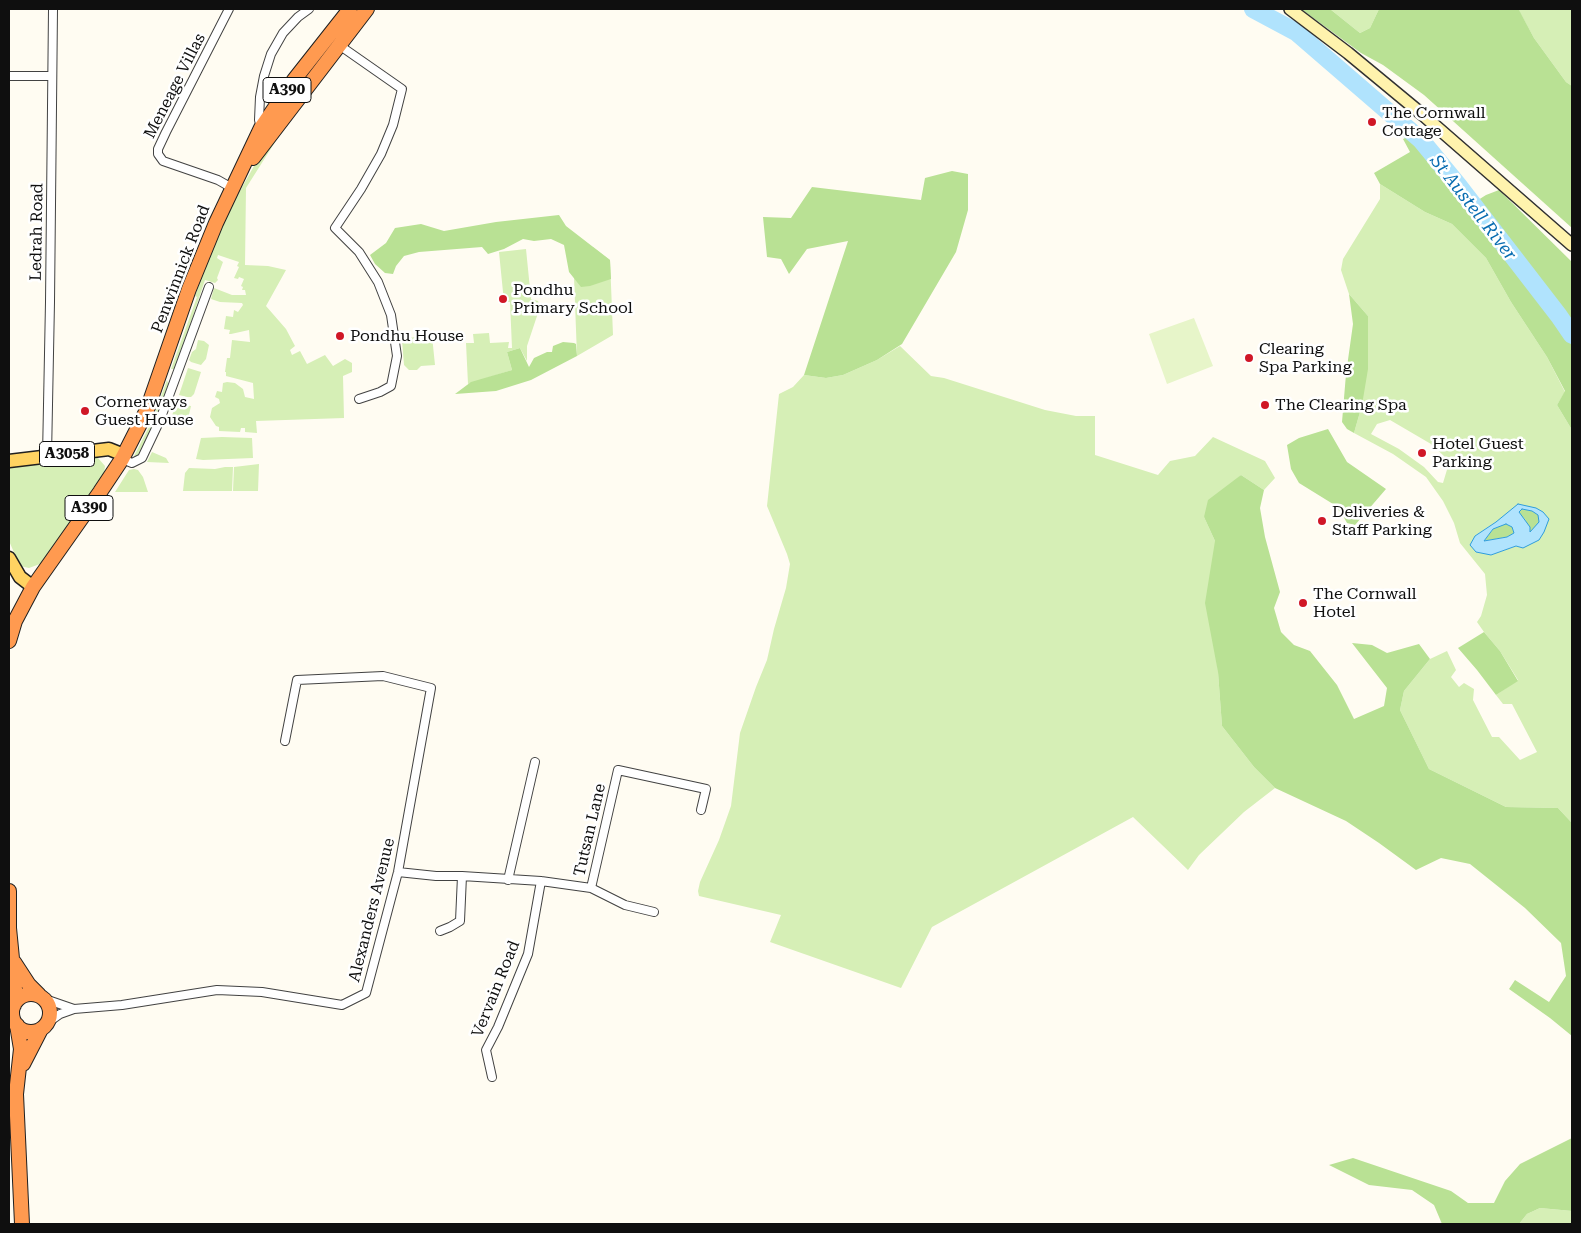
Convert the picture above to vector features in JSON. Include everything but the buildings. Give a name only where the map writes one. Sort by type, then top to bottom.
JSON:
[{"type":"highway","name":"Penwinnick Road","points":[[235,184],[334,40],[350,9]]},
{"type":"highway","name":"Penwinnick Road","points":[[33,587],[123,457],[147,410],[189,289],[216,223],[261,128],[294,80],[367,9]]},
{"type":"highway","name":"A390","points":[[9,641],[15,621],[33,587]]},
{"type":"highway","points":[[9,891],[11,957],[15,989],[13,1015],[21,1049],[16,1094],[22,1224]]},
{"type":"highway","points":[[11,957],[19,971],[49,1005],[50,1011],[50,1018],[19,1071]]},
{"type":"highway","points":[[13,1015],[24,995],[29,994],[42,997]]},
{"type":"highway","points":[[13,1015],[28,1032],[44,1027]]},
{"type":"main road","points":[[1290,9],[1348,53],[1423,115],[1572,245]]},
{"type":"main road","name":"A3058","points":[[9,461],[109,449],[123,457]]},
{"type":"main road","points":[[9,558],[20,578],[33,587]]},
{"type":"street","name":"Ledrah Road","points":[[46,456],[53,9]]},
{"type":"street","name":"Meneage Villas","points":[[229,9],[166,132],[158,149],[158,154],[163,161],[235,184]]},
{"type":"street","points":[[261,128],[259,120],[260,97],[271,54],[284,32],[308,9]]},
{"type":"street","points":[[334,40],[402,89],[393,125],[381,154],[335,228],[359,252],[378,282],[390,314],[397,356],[392,386],[380,392],[359,398]]},
{"type":"street","points":[[9,76],[52,76]]},
{"type":"street","name":"Penwinnick Road","points":[[123,457],[132,463],[142,458],[160,420],[209,287]]},
{"type":"street","points":[[161,371],[177,376]]},
{"type":"street","name":"Alexanders Avenue","points":[[44,1027],[60,1014],[74,1009],[122,1005],[216,990],[262,992],[342,1005],[366,993],[398,872],[431,688],[383,676],[297,680],[285,741]]},
{"type":"street","points":[[508,880],[535,762]]},
{"type":"street","name":"Tutsan Lane","points":[[591,888],[618,770],[706,789],[700,810]]},
{"type":"street","name":"Tutsan Lane","points":[[398,872],[436,876],[541,881],[591,888],[625,905],[654,912]]},
{"type":"street","points":[[440,931],[460,921],[462,876]]},
{"type":"street","name":"Vervain Road","points":[[492,1077],[486,1050],[498,1027],[528,954],[541,881]]},
{"type":"street","name":"Alexanders Avenue","points":[[42,997],[74,1009]]},
{"type":"green space","points":[[1301,9],[1330,9],[1360,33],[1370,28],[1379,9],[1519,10],[1534,38],[1566,82],[1572,86],[1572,228],[1424,95],[1383,65],[1361,53]]},
{"type":"green space","points":[[1330,9],[1379,9],[1370,28],[1360,33]]},
{"type":"green space","points":[[1518,9],[1572,9],[1572,86],[1566,82],[1534,38]]},
{"type":"green space","points":[[303,98],[246,188],[245,265],[268,266],[286,270],[266,306],[286,329],[295,346],[290,350],[292,355],[300,351],[307,364],[325,355],[333,366],[345,359],[352,363],[352,372],[343,376],[344,418],[256,421],[257,433],[245,432],[245,428],[241,428],[240,432],[219,431],[219,427],[216,426],[210,417],[212,408],[220,403],[219,399],[215,397],[217,391],[222,392],[223,383],[235,383],[243,389],[245,397],[254,399],[253,383],[226,376],[225,372],[227,358],[230,358],[232,340],[250,342],[249,330],[229,334],[230,330],[224,329],[226,316],[233,317],[234,310],[238,312],[243,305],[242,303],[220,302],[211,299],[214,288],[232,295],[246,295],[245,290],[242,290],[243,287],[241,286],[244,279],[234,278],[239,262],[218,255],[217,258],[223,262],[218,280],[215,283],[205,280],[177,364],[174,369],[171,369],[197,297],[195,296],[205,268],[227,214],[254,166]]},
{"type":"green space","points":[[1409,136],[1431,160],[1464,209],[1486,195],[1499,190],[1572,262],[1572,430],[1557,405],[1565,391],[1547,357],[1511,302],[1486,258],[1452,224],[1425,212],[1380,184],[1374,173],[1410,152],[1403,139]]},
{"type":"green space","points":[[952,171],[968,174],[968,210],[956,252],[902,344],[877,360],[843,375],[826,378],[804,375],[848,241],[807,249],[789,274],[781,259],[767,257],[763,217],[791,218],[812,187],[921,200],[925,178]]},
{"type":"green space","points":[[1380,184],[1425,212],[1452,224],[1486,258],[1511,302],[1547,357],[1565,392],[1557,405],[1572,430],[1572,823],[1558,808],[1506,807],[1429,769],[1400,710],[1404,691],[1430,659],[1447,651],[1456,670],[1451,677],[1459,687],[1464,683],[1474,689],[1473,700],[1492,737],[1499,737],[1520,760],[1537,752],[1512,704],[1503,704],[1496,695],[1518,680],[1500,651],[1477,622],[1481,616],[1487,595],[1485,574],[1460,543],[1454,523],[1443,501],[1426,477],[1393,454],[1354,433],[1362,405],[1368,316],[1349,294],[1341,270],[1343,259],[1380,199]],"holes":[[[1390,420],[1431,444],[1444,456],[1449,463],[1443,483],[1438,482],[1424,467],[1399,449],[1371,434],[1377,424]],[[1496,522],[1523,548],[1516,546],[1491,555],[1475,536]]]},
{"type":"green space","points":[[559,215],[566,226],[610,260],[611,279],[581,287],[569,272],[564,245],[551,239],[534,241],[523,239],[504,249],[488,254],[482,247],[419,252],[404,256],[396,266],[393,274],[385,273],[375,264],[370,255],[386,243],[395,228],[421,224],[444,231],[496,222]]},
{"type":"green space","points":[[593,247],[610,260],[613,335],[577,356],[574,277]]},
{"type":"green space","points":[[526,249],[531,299],[538,301],[540,307],[527,346],[527,361],[520,348],[507,352],[512,370],[468,384],[466,343],[474,343],[473,334],[489,333],[490,343],[509,342],[508,348],[512,348],[510,302],[504,302],[499,252]]},
{"type":"green space","points":[[1349,294],[1368,316],[1368,369],[1362,405],[1354,433],[1347,429],[1342,422],[1353,324]]},
{"type":"green space","points":[[1194,318],[1213,366],[1167,384],[1149,334]]},
{"type":"green space","points":[[432,336],[435,365],[421,366],[417,370],[409,370],[404,365],[402,340]]},
{"type":"green space","points":[[198,340],[204,341],[209,345],[206,359],[201,365],[189,360],[192,352],[196,349]]},
{"type":"green space","points":[[563,342],[576,344],[577,356],[531,380],[496,391],[455,394],[471,382],[512,370],[507,352],[520,348],[529,367],[534,358],[547,352],[552,352],[553,346]]},
{"type":"green space","points":[[900,346],[931,376],[944,378],[1045,410],[1076,416],[1095,416],[1095,455],[1158,475],[1170,461],[1195,456],[1213,437],[1265,461],[1275,478],[1264,490],[1241,475],[1204,517],[1215,541],[1218,672],[1222,726],[1254,767],[1275,788],[1244,812],[1199,855],[1188,870],[1133,817],[932,927],[901,988],[770,942],[781,915],[699,896],[698,891],[731,806],[740,733],[767,660],[786,588],[790,564],[767,506],[779,394],[793,387],[804,375],[826,378],[843,375],[877,360]]},
{"type":"green space","points":[[188,368],[201,372],[194,394],[191,397],[179,395]]},
{"type":"green space","points":[[167,380],[169,386],[155,423],[140,454],[136,458],[134,456],[152,421]]},
{"type":"green space","points":[[175,406],[191,406],[187,423],[171,419]]},
{"type":"green space","points":[[1328,429],[1347,462],[1386,489],[1355,525],[1347,523],[1333,504],[1299,483],[1291,469],[1287,445],[1299,438]]},
{"type":"green space","points":[[201,438],[252,438],[253,458],[196,459]]},
{"type":"green space","points":[[152,452],[166,458],[169,463],[147,462]]},
{"type":"green space","points":[[91,454],[98,458],[105,466],[104,474],[40,564],[29,568],[20,566],[9,541],[9,468]]},
{"type":"green space","points":[[259,464],[258,491],[233,491],[234,467]]},
{"type":"green space","points":[[233,467],[232,491],[183,491],[185,473],[189,468],[215,469]]},
{"type":"green space","points":[[129,470],[138,470],[143,477],[148,492],[115,492]]},
{"type":"green space","points":[[1241,475],[1264,490],[1260,508],[1265,537],[1280,592],[1274,608],[1281,632],[1294,645],[1310,651],[1337,685],[1354,719],[1384,706],[1387,688],[1352,643],[1372,645],[1387,653],[1419,644],[1430,659],[1404,691],[1400,710],[1429,769],[1506,807],[1558,808],[1572,823],[1572,1036],[1509,989],[1515,980],[1549,1002],[1566,976],[1561,943],[1525,908],[1470,864],[1441,858],[1416,870],[1346,821],[1275,788],[1254,767],[1222,726],[1218,672],[1205,603],[1215,541],[1204,517],[1208,500]]},
{"type":"green space","points":[[1522,509],[1532,511],[1538,515],[1539,522],[1530,532],[1525,519],[1518,512]]},
{"type":"green space","points":[[1506,524],[1512,527],[1514,533],[1507,537],[1484,541],[1493,529]]},
{"type":"green space","points":[[1484,632],[1500,651],[1518,681],[1496,695],[1458,648]]},
{"type":"green space","points":[[1572,1138],[1572,1211],[1540,1208],[1527,1214],[1519,1224],[1442,1224],[1434,1205],[1412,1190],[1369,1185],[1329,1165],[1353,1158],[1451,1191],[1468,1203],[1494,1203],[1505,1181],[1520,1164]]},
{"type":"green space","points":[[1540,1208],[1572,1211],[1572,1224],[1519,1224],[1527,1214]]},
{"type":"water","points":[[1518,504],[1536,508],[1549,519],[1539,540],[1523,548],[1516,546],[1491,555],[1476,552],[1470,545],[1475,536]],"holes":[[[1522,509],[1532,511],[1538,515],[1539,522],[1530,532],[1530,527],[1519,512]],[[1506,524],[1512,527],[1514,533],[1507,537],[1484,541],[1493,529]]]},
{"type":"waterway","name":"St Austell River","points":[[1253,9],[1296,32],[1421,140],[1458,185],[1572,335]]},
{"type":"place","name":"The Cornwall Cottage","points":[[1372,122]]},
{"type":"place","name":"Pondhu Primary School","points":[[503,299]]},
{"type":"place","name":"Pondhu House","points":[[340,336]]},
{"type":"place","name":"Clearing Spa Parking","points":[[1249,358]]},
{"type":"place","name":"The Clearing Spa","points":[[1265,405]]},
{"type":"place","name":"Cornerways Guest House","points":[[85,411]]},
{"type":"place","name":"Hotel Guest Parking","points":[[1422,453]]},
{"type":"place","name":"Deliveries & Staff Parking","points":[[1322,521]]},
{"type":"place","name":"The Cornwall Hotel","points":[[1303,603]]}]
